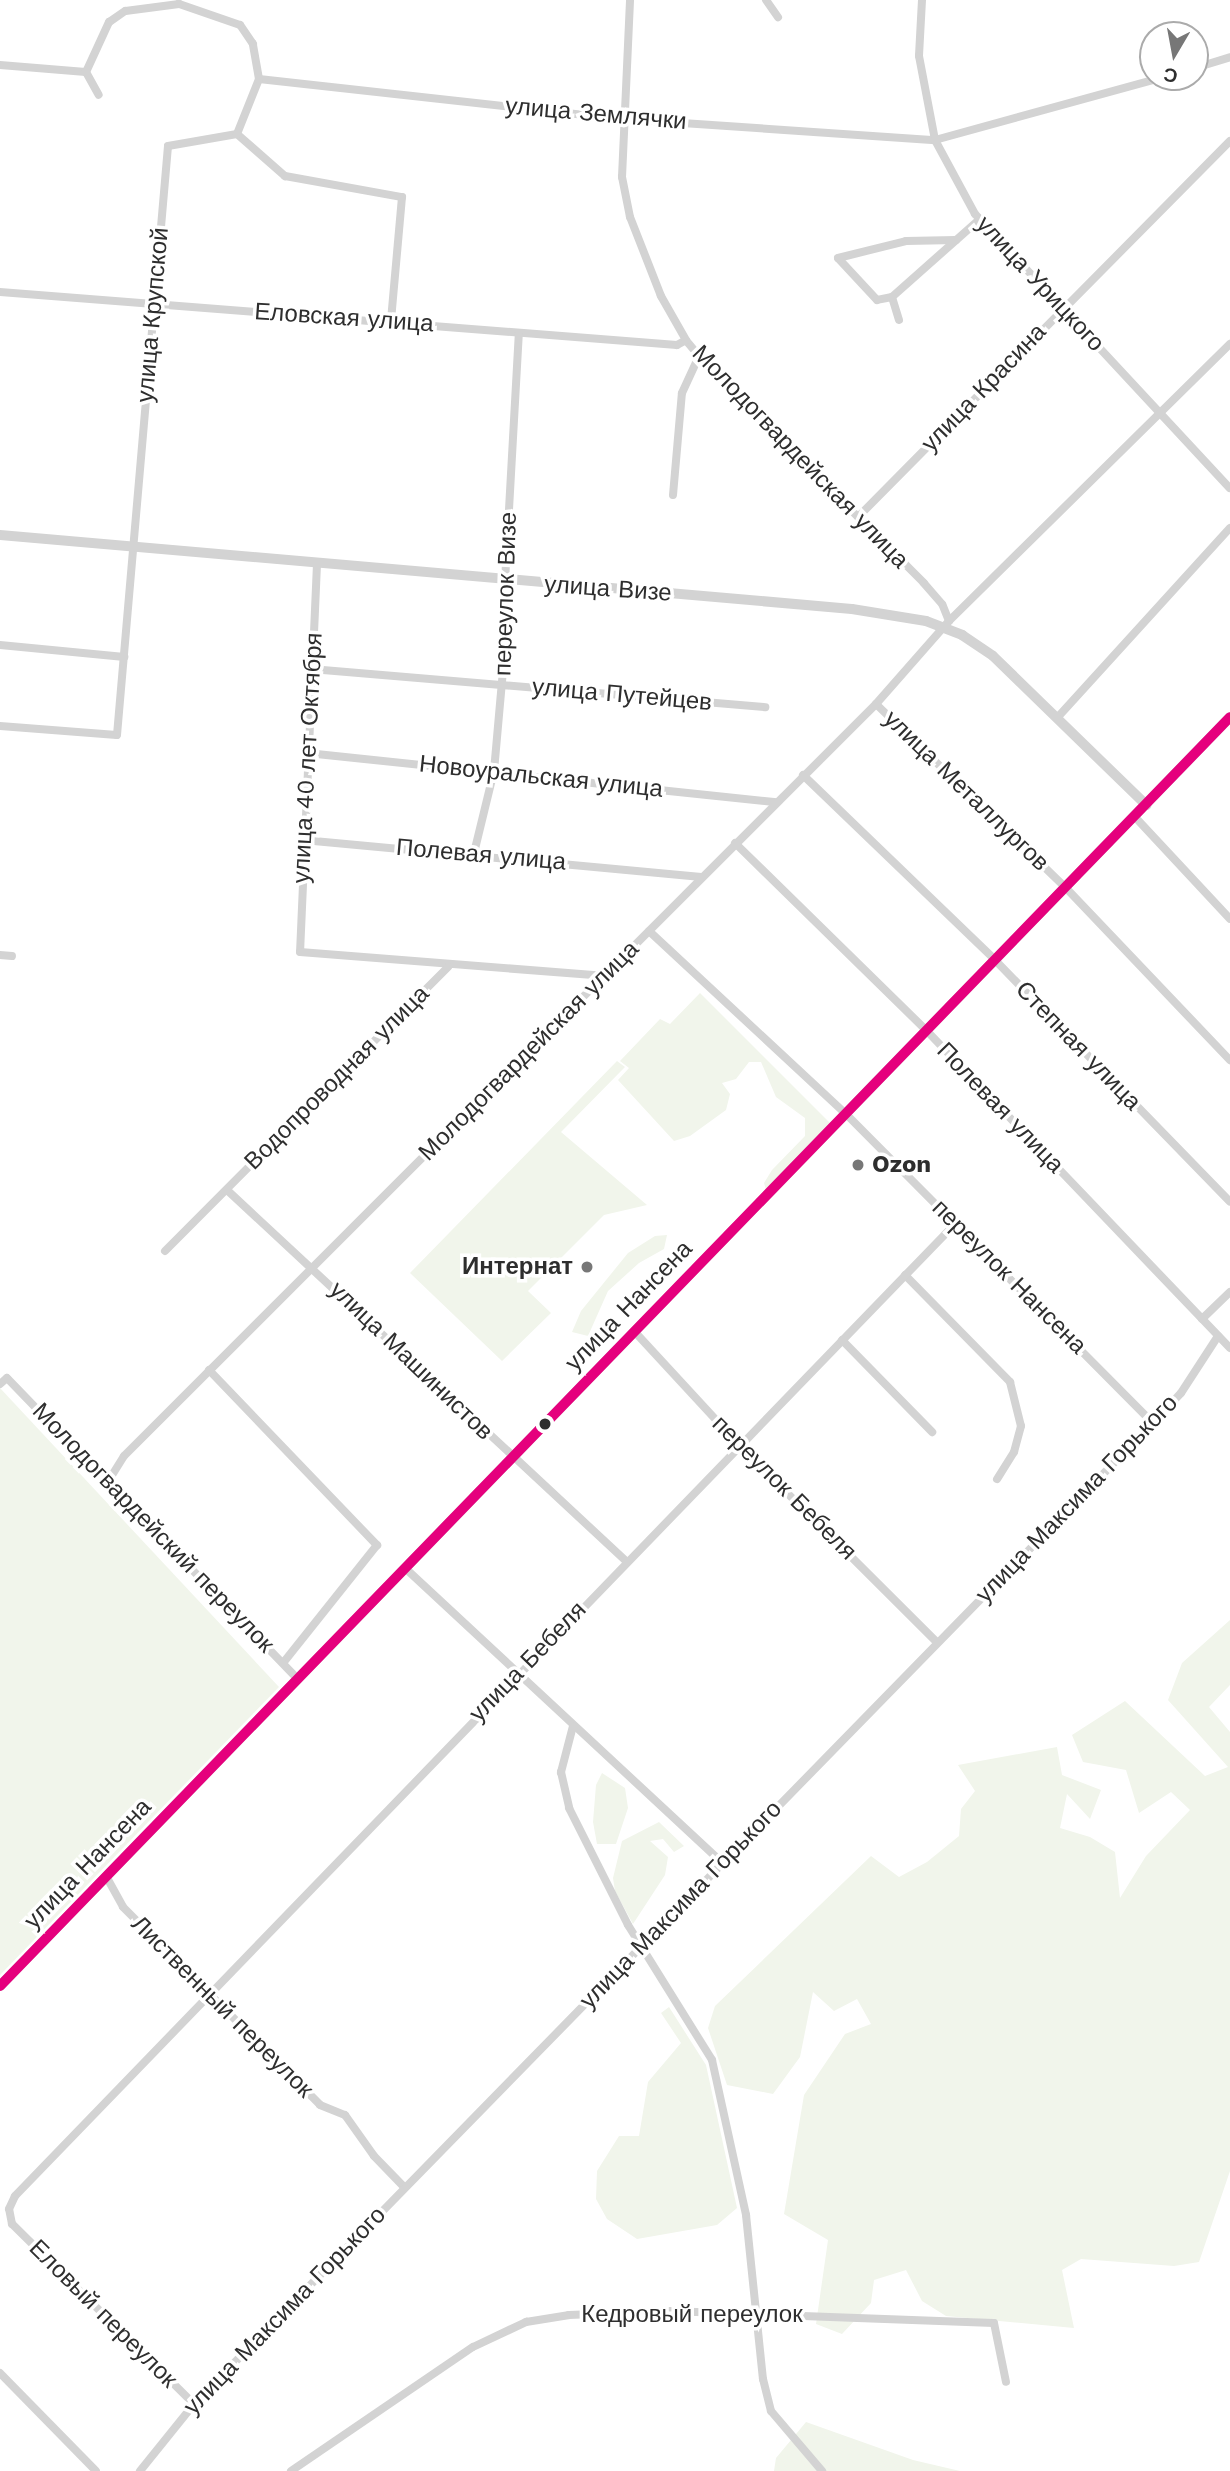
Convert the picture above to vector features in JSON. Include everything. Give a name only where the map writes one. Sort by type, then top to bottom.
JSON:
[{"type":"main road","name":"улица Нансена","points":[[0,1986],[1230,717]]},
{"type":"street","name":"Молодогвардейская улица","points":[[630,0],[622,177],[630,217],[662,296],[698,356],[924,583],[947,624]]},
{"type":"street","points":[[766,0],[778,17]]},
{"type":"street","name":"улица Урицкого","points":[[922,0],[919,56],[935,140],[980,219],[1230,488]]},
{"type":"street","points":[[86,72],[110,22],[125,11],[179,2],[240,25],[253,44],[259,79],[237,134],[285,176],[402,197],[391,321]]},
{"type":"street","points":[[1209,64],[1230,57]]},
{"type":"street","points":[[0,65],[86,72]]},
{"type":"street","points":[[86,72],[99,95]]},
{"type":"street","name":"улица Землячки","points":[[259,79],[623,119],[935,140],[1139,84]]},
{"type":"street","name":"улица Крупской","points":[[0,726],[117,735],[168,146],[237,134]]},
{"type":"street","name":"улица Красина","points":[[858,517],[1230,141]]},
{"type":"street","points":[[956,240],[905,241],[838,258],[877,300],[892,297],[980,219]]},
{"type":"street","name":"Еловская улица","points":[[0,292],[677,345],[686,340]]},
{"type":"street","points":[[892,297],[898,320]]},
{"type":"street","name":"переулок Визе","points":[[474,853],[494,771],[509,603],[505,582],[519,332]]},
{"type":"street","name":"Молодогвардейская улица","points":[[109,1480],[124,1456],[606,976],[701,877],[876,704],[947,624],[1162,415],[1230,344]]},
{"type":"street","points":[[673,495],[682,393],[698,356]]},
{"type":"street","points":[[1057,718],[1230,528]]},
{"type":"street","name":"улица Визе","points":[[0,535],[505,582],[852,609],[947,624],[993,656],[1146,805]]},
{"type":"street","name":"улица 40 лет Октября","points":[[317,564],[300,951],[448,967]]},
{"type":"street","points":[[0,645],[124,657]]},
{"type":"street","name":"улица Путейцев","points":[[311,670],[765,707]]},
{"type":"street","name":"улица Металлургов","points":[[876,704],[1066,888],[1230,1060]]},
{"type":"street","name":"Новоуральская улица","points":[[307,753],[776,802]]},
{"type":"street","name":"Степная улица","points":[[803,775],[995,960],[1230,1202]]},
{"type":"street","points":[[1135,817],[1228,912]]},
{"type":"street","name":"Полевая улица","points":[[303,840],[474,853],[701,877]]},
{"type":"street","name":"Полевая улица","points":[[735,843],[926,1030],[1230,1348]]},
{"type":"street","name":"переулок Нансена","points":[[649,932],[846,1114],[1153,1423]]},
{"type":"street","points":[[0,955],[12,956]]},
{"type":"street","points":[[448,967],[606,976]]},
{"type":"street","name":"Водопроводная улица","points":[[165,1251],[448,967]]},
{"type":"street","name":"улица Машинистов","points":[[226,1190],[312,1266],[513,1458],[626,1560]]},
{"type":"street","name":"улица Бебеля","points":[[12,2224],[9,2209],[15,2196],[102,2103],[516,1673],[741,1447],[956,1223]]},
{"type":"street","points":[[905,1275],[1010,1382],[1021,1426],[1014,1452],[997,1479]]},
{"type":"street","points":[[1202,1319],[1230,1292]]},
{"type":"street","name":"переулок Бебеля","points":[[634,1331],[741,1447],[937,1642]]},
{"type":"street","name":"улица Максима Горького","points":[[140,2471],[194,2404],[1153,1423],[1181,1392],[1218,1336]]},
{"type":"street","points":[[842,1340],[932,1432]]},
{"type":"street","points":[[209,1370],[377,1545],[284,1662]]},
{"type":"street","name":"Молодогвардейский переулок","points":[[4,1381],[109,1480],[298,1679]]},
{"type":"street","points":[[405,1568],[722,1863]]},
{"type":"street","points":[[573,1726],[561,1772],[569,1808],[640,1947],[712,2060],[746,2215],[763,2379],[771,2411],[822,2471]]},
{"type":"street","name":"Лиственный переулок","points":[[106,1876],[123,1907],[320,2105],[345,2115],[374,2156],[404,2187]]},
{"type":"street","name":"Еловый переулок","points":[[12,2224],[194,2404]]},
{"type":"street","name":"Кедровый переулок","points":[[291,2471],[395,2397],[473,2347],[526,2322],[669,2311],[994,2323],[1006,2382]]},
{"type":"street","points":[[0,2373],[96,2471]]},
{"type":"shaded area","points":[[700,993],[831,1124],[766,1190],[764,1183],[772,1170],[805,1136],[805,1118],[776,1097],[761,1062],[749,1062],[736,1079],[722,1083],[730,1094],[726,1110],[690,1136],[674,1141],[618,1080],[629,1068],[620,1061],[660,1019],[670,1024]]},
{"type":"shaded area","points":[[617,1061],[625,1067],[561,1132],[647,1205],[604,1215],[528,1291],[551,1313],[502,1361],[410,1273]]},
{"type":"shaded area","points":[[667,1235],[664,1249],[639,1263],[608,1291],[588,1336],[572,1332],[581,1311],[628,1253],[655,1236]]},
{"type":"shaded area","points":[[0,1388],[279,1687],[0,1975]]},
{"type":"shaded area","points":[[1230,1620],[1230,1685],[1209,1707],[1230,1732],[1230,2171],[1199,2262],[1174,2266],[1081,2259],[1062,2270],[1074,2328],[946,2316],[922,2301],[906,2270],[874,2280],[871,2303],[842,2334],[816,2324],[828,2240],[784,2214],[804,2095],[845,2034],[871,2024],[857,1999],[834,2011],[813,1992],[800,2057],[773,2094],[727,2085],[708,2028],[715,2006],[871,1856],[899,1877],[927,1862],[959,1836],[961,1809],[975,1791],[958,1765],[1057,1747],[1062,1775],[1101,1790],[1090,1819],[1067,1794],[1060,1828],[1090,1837],[1115,1852],[1120,1898],[1146,1856],[1190,1810],[1171,1792],[1139,1813],[1126,1770],[1083,1762],[1072,1735],[1125,1701],[1205,1776],[1228,1767],[1168,1700],[1182,1663]]},
{"type":"shaded area","points":[[602,1773],[625,1788],[628,1808],[616,1844],[597,1844],[593,1822],[596,1785]]},
{"type":"shaded area","points":[[659,1822],[684,1846],[674,1852],[663,1839],[650,1841],[668,1857],[665,1875],[633,1924],[615,1891],[613,1878],[622,1841]]},
{"type":"shaded area","points":[[669,2007],[706,2065],[737,2208],[717,2225],[637,2239],[607,2219],[596,2199],[597,2171],[619,2136],[639,2136],[648,2082],[681,2043],[661,2013]]},
{"type":"shaded area","points":[[806,2422],[913,2460],[960,2471],[774,2471],[776,2458]]},
{"type":"transit line","points":[[0,1986],[1230,717]]},
{"type":"place","name":"Ozon","points":[[858,1165]]},
{"type":"place","name":"Интернат","points":[[587,1267]]}]
